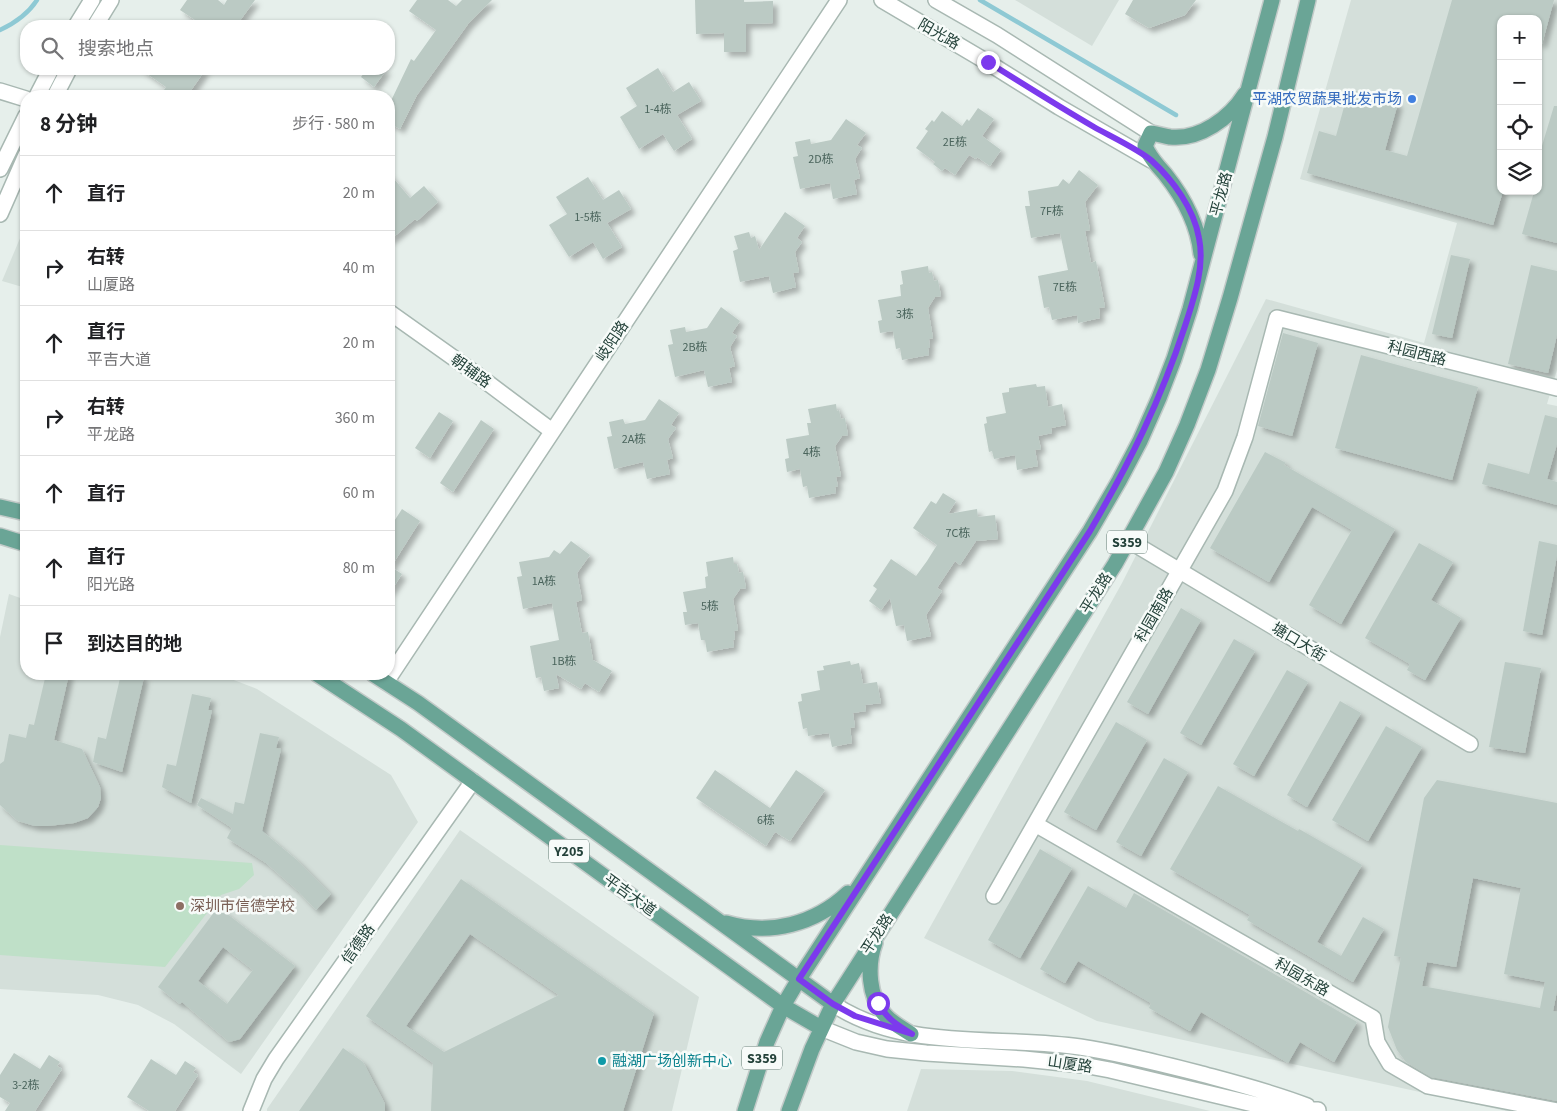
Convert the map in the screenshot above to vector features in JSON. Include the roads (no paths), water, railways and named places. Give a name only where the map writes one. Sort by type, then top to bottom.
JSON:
[{"type":"main road","name":"平龙路","points":[[745,1111],[767,1042],[783,1006],[862,880],[1090,531],[1140,441],[1159,398],[1187,318],[1272,0]]},
{"type":"main road","name":"平龙路","points":[[789,1111],[804,1069],[833,1004],[1081,618],[1166,472],[1187,425],[1208,370],[1254,218],[1308,0]]},
{"type":"main road","points":[[1200,274],[1201,254],[1199,237],[1194,221],[1175,188],[1151,160],[1145,146],[1151,133],[1171,137],[1188,136],[1216,124],[1231,112],[1251,82]]},
{"type":"main road","points":[[0,507],[20,512]]},
{"type":"main road","points":[[0,536],[20,542]]},
{"type":"main road","name":"平吉大道","points":[[326,680],[401,729],[783,1006],[821,1028]]},
{"type":"main road","name":"平吉大道","points":[[383,680],[418,703],[833,1004]]},
{"type":"main road","points":[[711,916],[726,922],[755,929],[787,926],[826,910],[843,898],[862,880]]},
{"type":"main road","points":[[879,931],[872,952],[870,970],[875,995],[885,1015],[896,1025],[912,1034]]},
{"type":"street","points":[[80,20],[92,0]]},
{"type":"street","points":[[99,20],[111,0]]},
{"type":"street","name":"岐阳路","points":[[395,656],[552,431],[839,0]]},
{"type":"street","name":"阳光路","points":[[882,0],[1151,160]]},
{"type":"street","name":"阳光路","points":[[936,0],[1151,133]]},
{"type":"street","points":[[40,90],[48,75]]},
{"type":"street","points":[[58,90],[67,75]]},
{"type":"street","points":[[0,91],[20,97]]},
{"type":"street","points":[[0,169],[20,128]]},
{"type":"street","points":[[0,214],[20,169]]},
{"type":"street","name":"朝辅路","points":[[395,316],[552,431]]},
{"type":"street","name":"科园西路","points":[[1277,318],[1557,388]]},
{"type":"street","name":"科园南路","points":[[994,896],[1224,491],[1244,438],[1277,318]]},
{"type":"street","name":"塘口大街","points":[[1128,540],[1470,744]]},
{"type":"street","name":"信德路","points":[[251,1111],[264,1079],[276,1059],[473,781]]},
{"type":"street","name":"科园东路","points":[[1035,824],[1373,1018],[1377,1042],[1390,1064],[1428,1086],[1557,1111]]},
{"type":"street","name":"山厦路","points":[[833,1004],[865,1021],[912,1034],[951,1039],[1048,1043],[1112,1052],[1275,1093],[1319,1111]]},
{"type":"street","name":"山厦路","points":[[821,1028],[856,1042],[887,1049],[1043,1060],[1083,1065],[1270,1108],[1319,1111]]},
{"type":"waterway","points":[[0,30],[21,18],[37,0]]},
{"type":"waterway","points":[[980,0],[1176,115]]},
{"type":"place","name":"平湖农贸蔬果批发市场","points":[[1412,99]]},
{"type":"place","name":"深圳市信德学校","points":[[180,906]]},
{"type":"place","name":"融湖广场创新中心","points":[[602,1061]]}]
